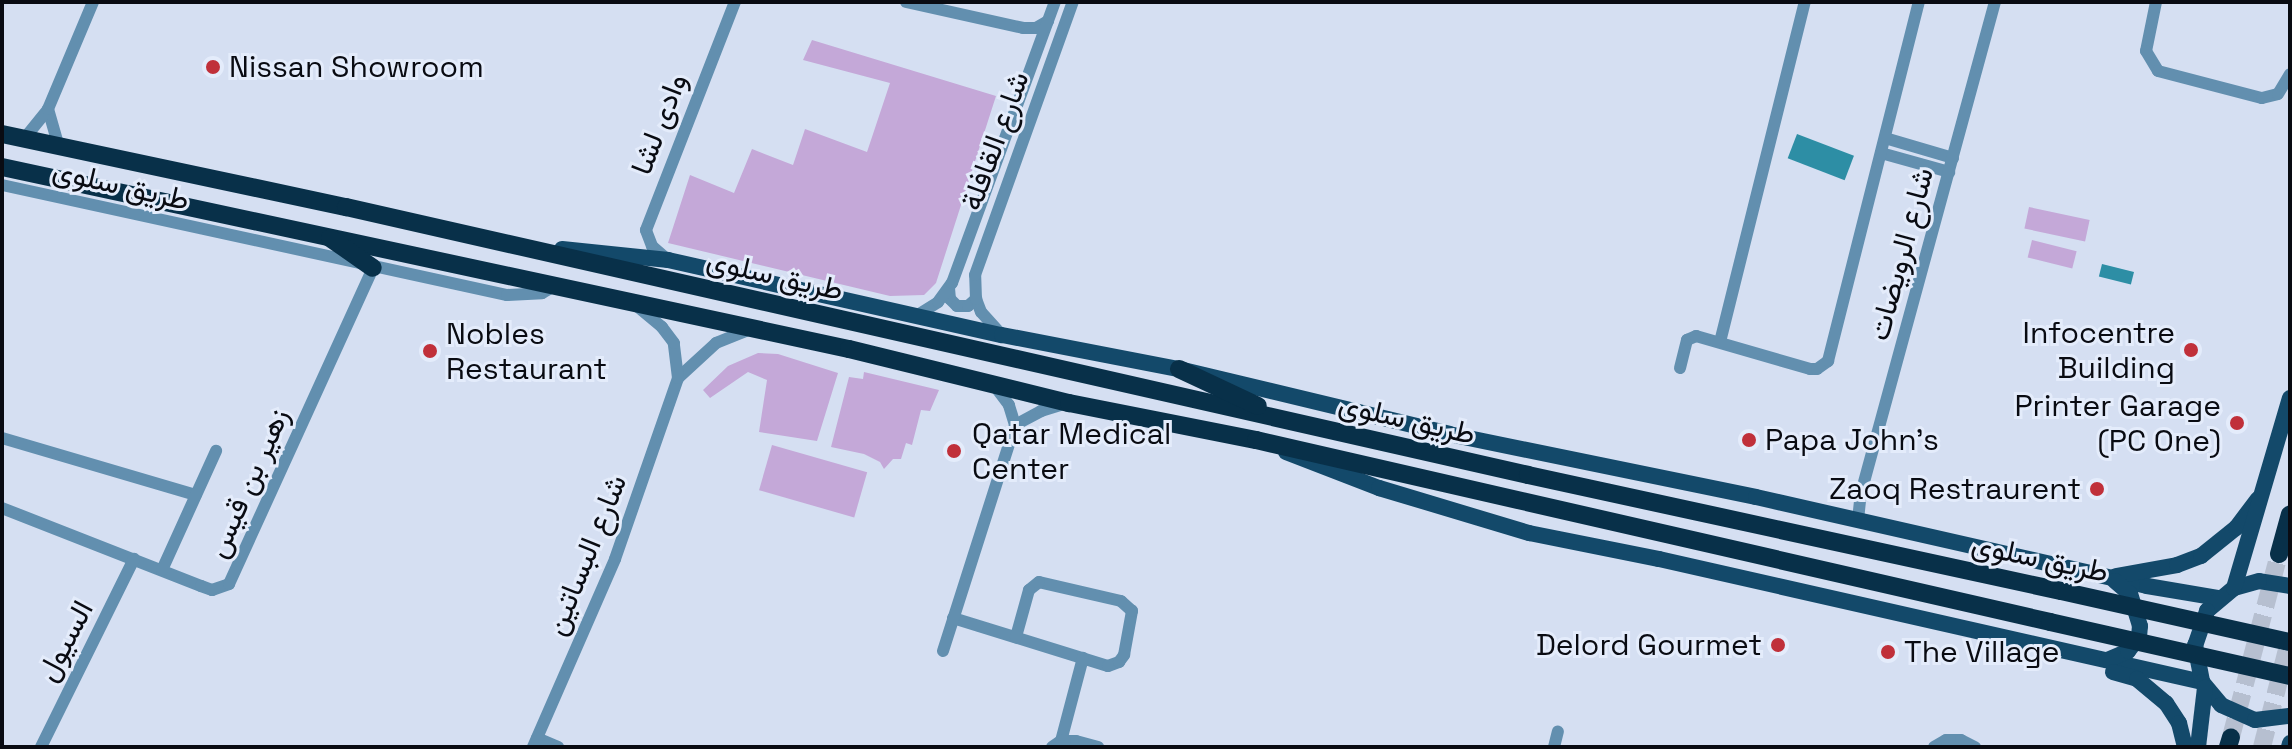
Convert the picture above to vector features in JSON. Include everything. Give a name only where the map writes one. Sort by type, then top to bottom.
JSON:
[{"type":"highway","name":"طريق سلوى","points":[[2,134],[513,244],[1289,421],[2290,642]]},
{"type":"highway","name":"طريق سلوى","points":[[2,167],[753,328],[992,382],[1069,403],[1256,440],[2290,676]]},
{"type":"highway","points":[[325,234],[373,268]]},
{"type":"highway","points":[[1179,369],[1289,421]]},
{"type":"highway","points":[[2279,554],[2290,514]]},
{"type":"main road","name":"طريق سلوى","points":[[513,244],[668,260],[1002,335],[1179,369],[1449,434],[2219,598]]},
{"type":"main road","points":[[2234,588],[2290,398]]},
{"type":"main road","name":"طريق سلوى","points":[[1256,440],[1355,480],[1508,528],[2204,684]]},
{"type":"main road","points":[[2111,577],[2177,565],[2201,556],[2236,528],[2265,488]]},
{"type":"main road","points":[[2106,660],[2128,651],[2139,637],[2140,626],[2130,594],[2111,577]]},
{"type":"main road","points":[[2198,747],[2204,684],[2195,645],[2207,611],[2234,588],[2259,581],[2290,586]]},
{"type":"main road","points":[[2049,648],[2060,657],[2129,676],[2146,685],[2172,712],[2185,747]]},
{"type":"main road","points":[[2204,684],[2221,705],[2243,717],[2267,721],[2290,716]]},
{"type":"street","points":[[24,139],[48,109],[93,2]]},
{"type":"street","name":"وادى لشا","points":[[668,260],[652,246],[646,230],[735,2]]},
{"type":"street","points":[[906,2],[1030,29],[1048,21]]},
{"type":"street","name":"شارع القافلة","points":[[916,316],[932,306],[949,288],[1055,2]]},
{"type":"street","name":"شارع القافلة","points":[[976,299],[978,264],[1073,2]]},
{"type":"street","points":[[1720,342],[1805,2]]},
{"type":"street","points":[[1680,368],[1685,344],[1691,337],[1720,342],[1810,369],[1817,369],[1828,361],[1919,2]]},
{"type":"street","name":"شارع الرويضات","points":[[1858,520],[1861,493],[1995,2]]},
{"type":"street","points":[[2156,2],[2146,51],[2158,71],[2262,98],[2278,94],[2290,74]]},
{"type":"street","points":[[1000,24],[1026,35],[1037,50]]},
{"type":"street","points":[[48,109],[59,147]]},
{"type":"street","points":[[1885,138],[1953,158]]},
{"type":"street","points":[[1881,153],[1949,172]]},
{"type":"street","name":"طريق سلوى","points":[[2,185],[507,295],[542,293],[556,285]]},
{"type":"street","name":"زهير بن قيس","points":[[2,508],[212,590],[229,584],[373,268]]},
{"type":"street","points":[[949,288],[950,299],[957,306],[968,306],[976,299],[986,321],[1002,335]]},
{"type":"street","name":"شارع البساتين","points":[[535,743],[615,559],[678,378],[678,352],[670,336],[633,303]]},
{"type":"street","name":"شارع البساتين","points":[[678,378],[716,343],[753,328]]},
{"type":"street","points":[[943,651],[1015,425],[1009,405],[992,382]]},
{"type":"street","points":[[1015,425],[1041,411],[1069,403]]},
{"type":"street","points":[[2,438],[196,495]]},
{"type":"street","points":[[162,570],[216,451]]},
{"type":"street","name":"السيول","points":[[41,747],[134,559]]},
{"type":"street","points":[[953,618],[1108,666],[1122,659],[1132,616],[1126,603],[1039,582],[1029,590],[1016,637]]},
{"type":"street","points":[[1083,658],[1056,744],[1076,741],[1098,747]]},
{"type":"street","points":[[1554,747],[1558,731]]},
{"type":"street","points":[[1934,747],[1946,740],[1961,740],[1975,747]]},
{"type":"street","points":[[535,743],[558,747]]},
{"type":"shaded area","points":[[812,40],[996,96],[936,283],[924,295],[890,296],[668,243],[690,175],[734,193],[752,149],[793,165],[805,129],[867,152],[890,83],[803,60]]},
{"type":"shaded area","points":[[2029,207],[2090,220],[2085,241],[2024,229]]},
{"type":"shaded area","points":[[2032,240],[2077,251],[2072,269],[2028,257]]},
{"type":"shaded area","points":[[758,353],[778,354],[838,373],[817,441],[759,432],[767,380],[748,372],[710,398],[703,390],[728,366]]},
{"type":"shaded area","points":[[864,372],[939,390],[930,411],[921,410],[912,445],[906,443],[901,459],[893,459],[884,469],[880,462],[864,454],[831,447],[849,377],[863,379]]},
{"type":"shaded area","points":[[772,445],[867,472],[854,517],[759,490]]},
{"type":"water","points":[[1797,134],[1854,156],[1845,180],[1788,158]]},
{"type":"water","points":[[2102,264],[2134,272],[2131,285],[2099,277]]},
{"type":"tunnel","points":[[2231,737],[2279,554]]},
{"type":"tunnel","points":[[2262,747],[2290,638]]},
{"type":"place","name":"Nissan Showroom","points":[[213,67]]},
{"type":"place","name":"Infocentre Building","points":[[2191,350]]},
{"type":"place","name":"Nobles Restaurant","points":[[430,351]]},
{"type":"place","name":"Printer Garage (PC One)","points":[[2237,423]]},
{"type":"place","name":"Papa John's","points":[[1749,440]]},
{"type":"place","name":"Qatar Medical Center","points":[[954,451]]},
{"type":"place","name":"Zaoq Restraurent","points":[[2097,489]]},
{"type":"place","name":"Delord Gourmet","points":[[1778,645]]},
{"type":"place","name":"The Village","points":[[1888,652]]}]
